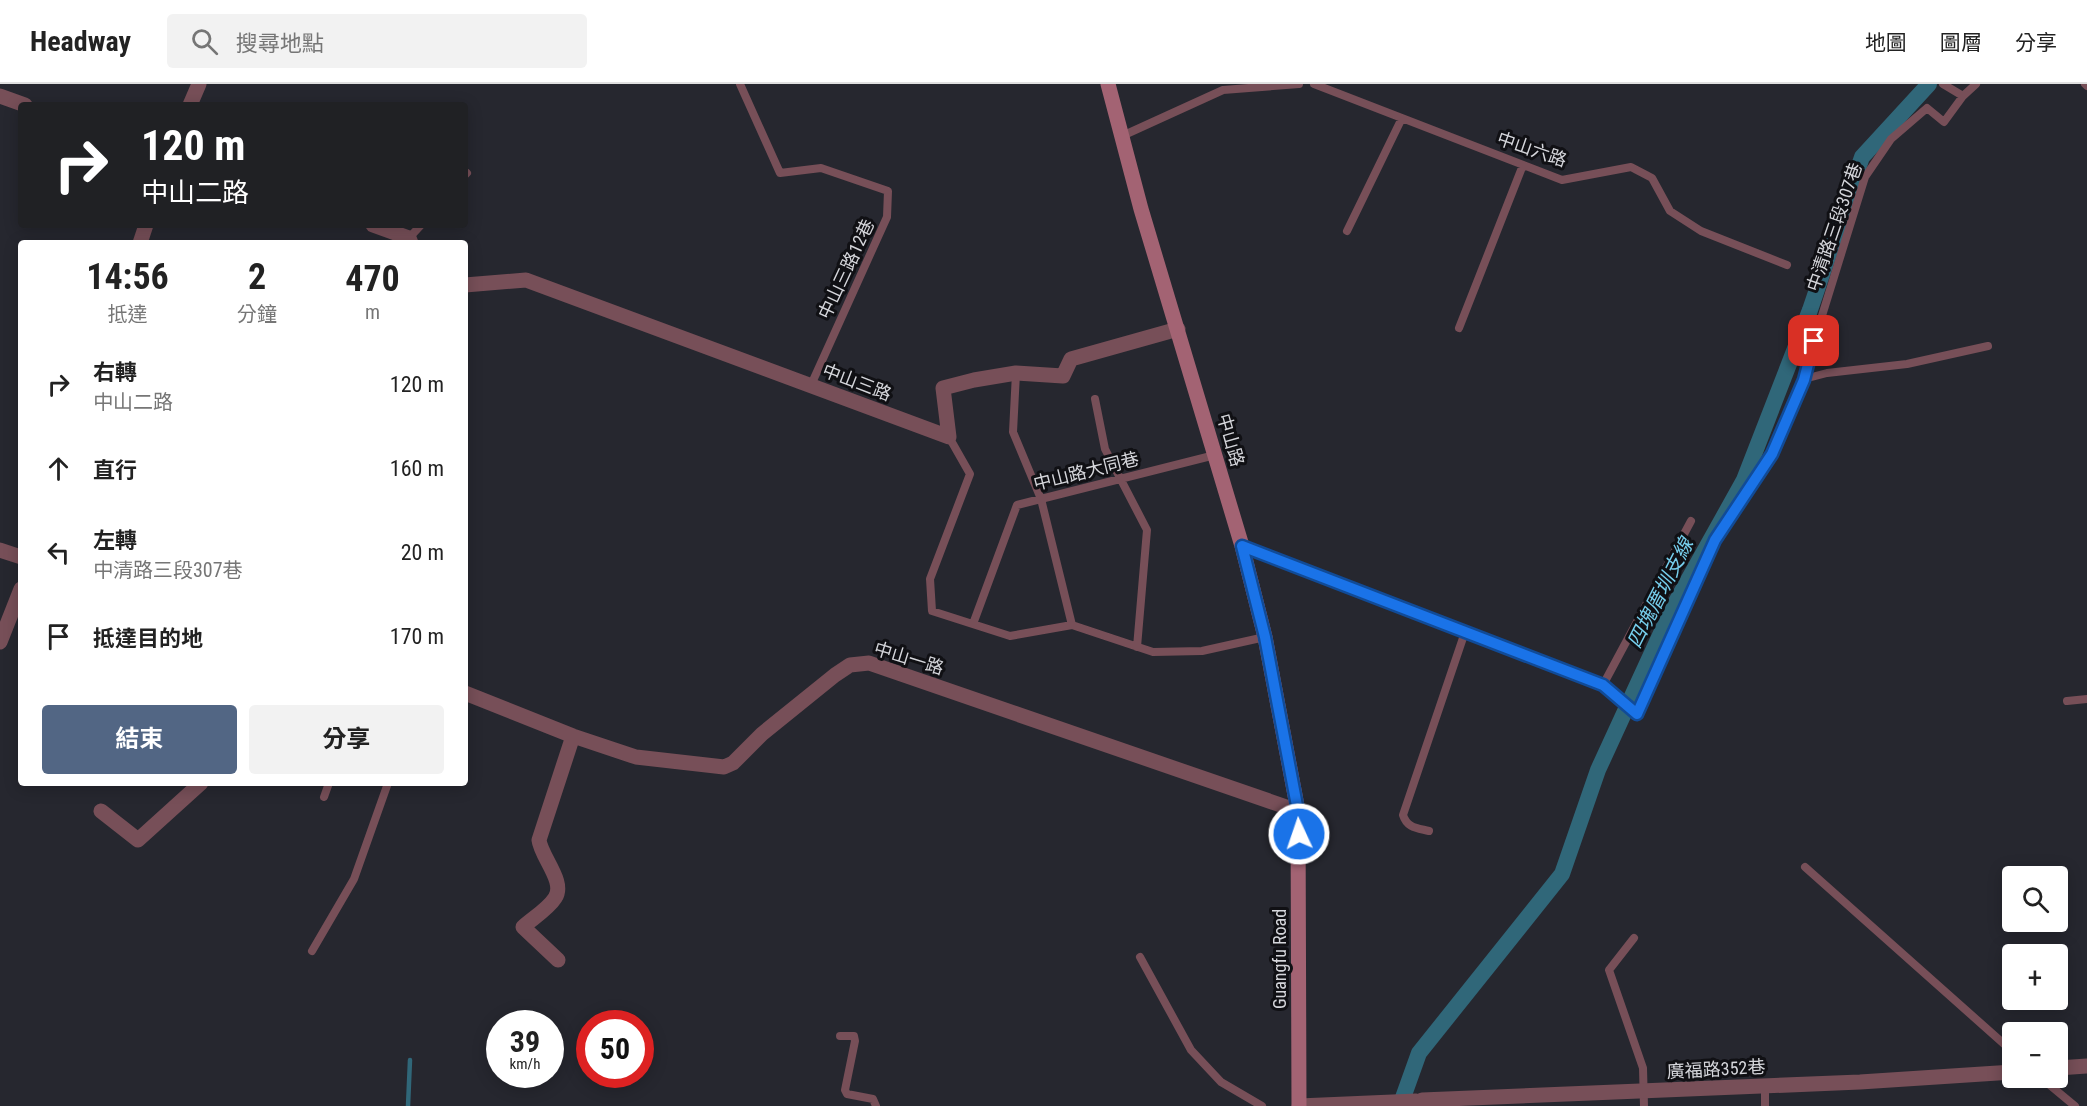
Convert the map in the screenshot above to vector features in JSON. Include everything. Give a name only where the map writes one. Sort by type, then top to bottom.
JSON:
[{"type":"main road","name":"中山路","points":[[1108,84],[1242,546],[1265,637],[1298,811]]},
{"type":"main road","name":"Guangfu Road","points":[[1298,811],[1299,1106]]},
{"type":"street","points":[[191,102],[199,84]]},
{"type":"street","points":[[0,96],[18,102]]},
{"type":"street","points":[[380,228],[410,240]]},
{"type":"street","name":"中山三路","points":[[468,285],[526,280],[950,437]]},
{"type":"street","points":[[950,437],[943,388],[1016,373],[1063,376],[1071,359],[1178,329]]},
{"type":"street","points":[[0,550],[18,556]]},
{"type":"street","points":[[0,642],[18,597]]},
{"type":"street","name":"中山一路","points":[[468,694],[573,736],[636,757],[724,767],[733,763],[762,734],[835,675],[850,665],[869,663],[1298,811]]},
{"type":"street","points":[[558,960],[523,927],[556,897],[558,890],[557,881],[540,851],[539,840],[573,736]]},
{"type":"street","points":[[101,811],[138,840],[198,786]]},
{"type":"street","points":[[2068,1067],[2087,1066]]},
{"type":"street","name":"廣福路352巷","points":[[1299,1106],[1364,1105],[1644,1089],[1653,1092],[1765,1087],[2002,1073]]},
{"type":"lane","name":"中山三路12巷","points":[[740,84],[780,173],[821,168],[888,191],[887,217],[811,385]]},
{"type":"lane","points":[[1122,136],[1223,90],[1299,84]]},
{"type":"lane","name":"中山六路","points":[[1314,84],[1562,180],[1631,167],[1652,178],[1670,211],[1701,231],[1787,265]]},
{"type":"lane","points":[[1944,84],[1963,96]]},
{"type":"lane","name":"中清路三段307巷","points":[[1603,685],[1637,714],[1715,540],[1772,454],[1804,380],[1865,177],[1891,139],[1927,108],[1944,122],[1963,96],[1976,84]]},
{"type":"lane","points":[[1347,231],[1402,118]]},
{"type":"lane","points":[[1459,328],[1523,165]]},
{"type":"lane","points":[[1804,380],[1827,372],[1907,364],[1988,346]]},
{"type":"lane","points":[[1016,373],[1013,432],[1041,499],[1072,625]]},
{"type":"lane","points":[[1095,399],[1105,449],[1147,530],[1137,647]]},
{"type":"lane","points":[[950,437],[970,474],[930,579],[932,611],[1010,636],[1072,625],[1153,652],[1202,651],[1265,637]]},
{"type":"lane","name":"中山路大同巷","points":[[973,624],[1017,505],[1215,455]]},
{"type":"lane","points":[[1242,546],[1603,685],[1691,521]]},
{"type":"lane","points":[[1429,831],[1406,823],[1405,806],[1465,632]]},
{"type":"lane","points":[[2067,701],[2087,699]]},
{"type":"lane","points":[[324,796],[327,786]]},
{"type":"lane","points":[[312,951],[354,879],[387,786]]},
{"type":"lane","points":[[1806,867],[2002,1042]]},
{"type":"lane","points":[[1634,938],[1609,970],[1643,1068],[1644,1106]]},
{"type":"lane","points":[[1140,957],[1191,1050],[1221,1082],[1262,1106]]},
{"type":"lane","points":[[840,1036],[854,1036],[855,1041],[845,1090],[847,1094],[873,1099],[876,1106]]},
{"type":"lane","points":[[1765,1087],[1765,1106]]},
{"type":"lane","points":[[2053,1088],[2074,1106]]},
{"type":"waterway","name":"四塊厝圳支線","points":[[1400,1106],[1419,1053],[1562,874],[1598,770],[1672,609],[1744,480],[1810,310],[1862,157],[1929,84]]},
{"type":"waterway","points":[[408,1106],[410,1060]]},
{"type":"route","points":[[1299,834],[1298,811],[1265,637],[1242,546],[1603,685],[1637,714],[1715,540],[1772,454],[1804,380],[1814,341]]}]
